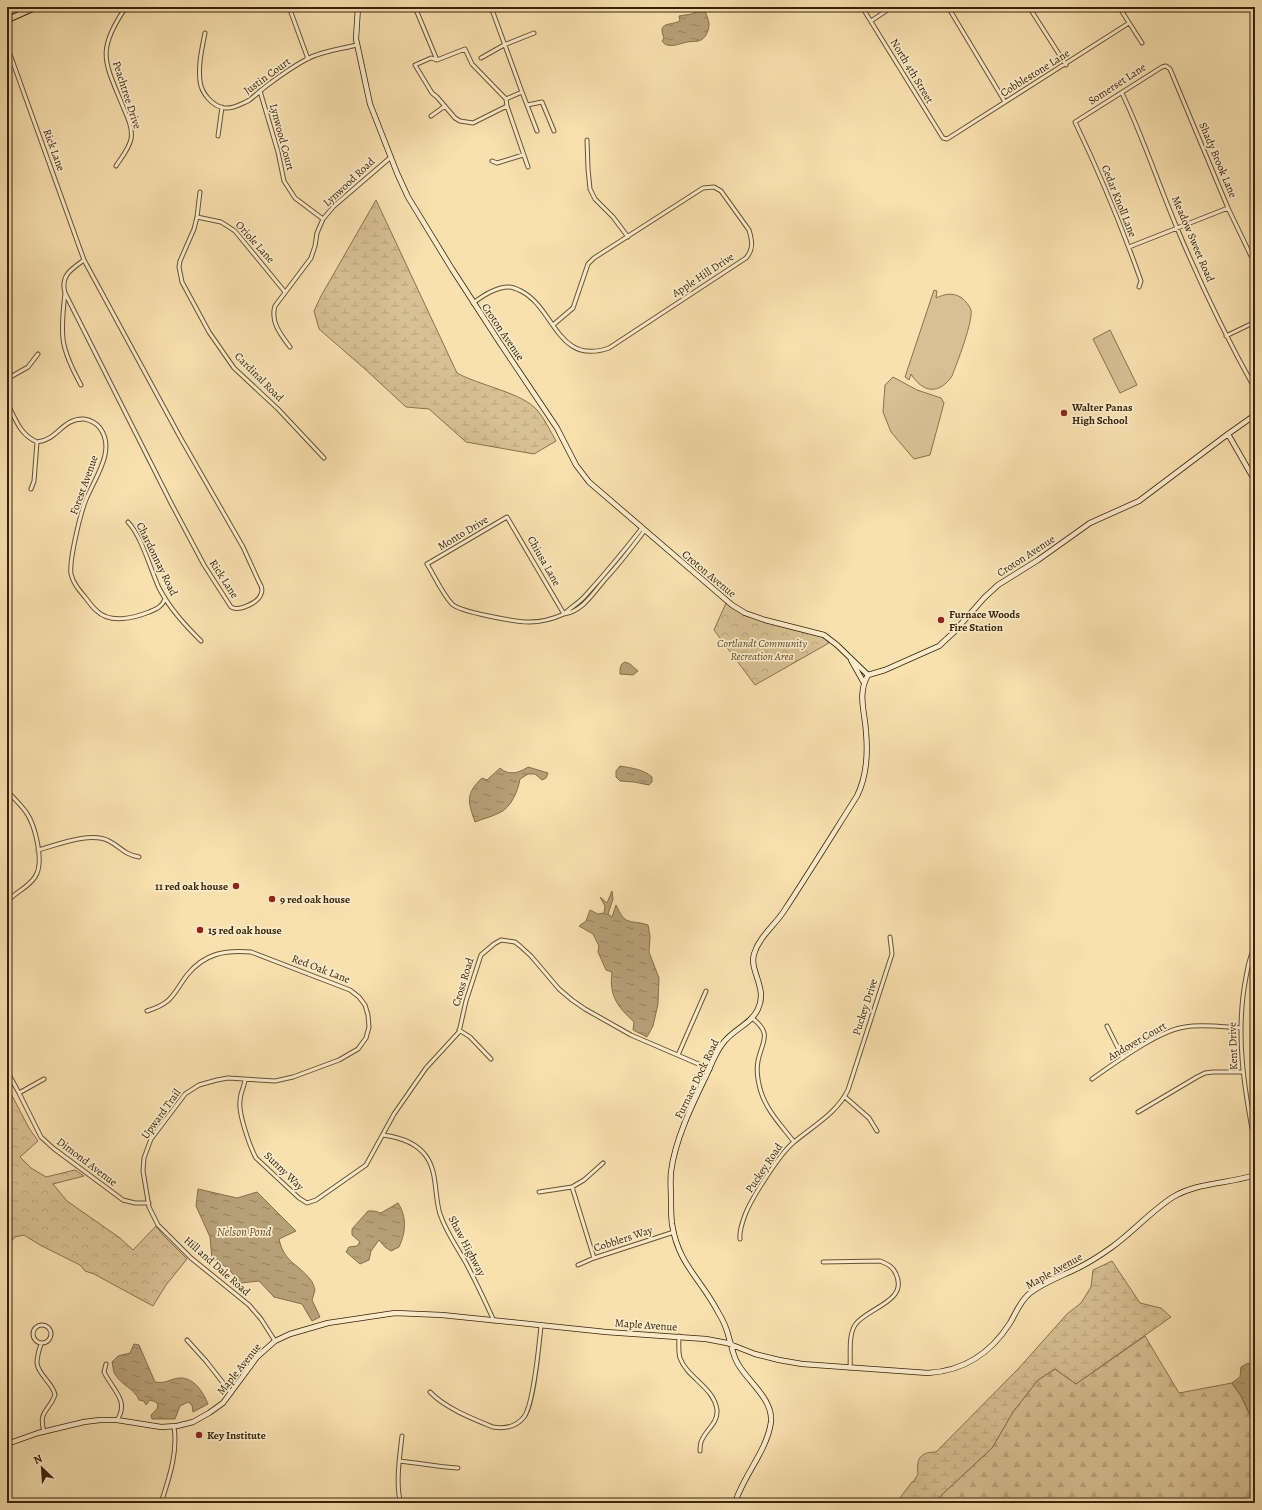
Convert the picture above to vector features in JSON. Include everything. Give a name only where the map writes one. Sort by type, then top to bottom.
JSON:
[{"type":"main road","points":[[7,20],[36,7]]},
{"type":"street","name":"Peachtree Drive","points":[[116,166],[129,145],[131,135],[128,119],[108,69],[105,59],[105,49],[108,37],[115,23],[126,7]]},
{"type":"street","points":[[289,7],[308,58]]},
{"type":"street","name":"Croton Avenue","points":[[358,7],[356,32],[357,45],[370,104],[391,157],[413,206],[473,303],[557,428],[584,477],[605,498],[644,529],[732,605],[765,620],[819,633],[831,640],[850,656],[868,675],[885,670],[939,646],[954,632],[984,598],[998,586],[1090,523],[1143,498],[1255,415]]},
{"type":"street","points":[[413,7],[417,12],[437,60]]},
{"type":"street","points":[[491,7],[537,131]]},
{"type":"street","name":"North 4th Street","points":[[862,7],[943,138],[951,138]]},
{"type":"street","points":[[871,21],[892,7]]},
{"type":"street","points":[[948,7],[1005,102]]},
{"type":"street","points":[[1029,7],[1066,65]]},
{"type":"street","points":[[1119,7],[1142,43]]},
{"type":"street","name":"Cobblestone Lane","points":[[951,138],[1129,23]]},
{"type":"street","points":[[204,32],[200,81],[203,91],[210,100],[222,107],[218,136]]},
{"type":"street","points":[[481,58],[504,45],[534,33]]},
{"type":"street","name":"Justin Court","points":[[222,107],[234,107],[249,100],[293,67],[308,58],[357,45]]},
{"type":"street","name":"Rick Lane","points":[[7,46],[84,260],[180,437],[243,547],[256,575],[261,587],[261,595],[246,607],[237,609],[231,607],[204,565],[65,293]]},
{"type":"street","points":[[507,106],[473,123],[460,121],[455,118],[437,97],[432,94],[415,65],[431,58],[437,60],[465,49],[472,64],[506,99],[507,106],[528,167]]},
{"type":"street","name":"Somerset Lane","points":[[1075,122],[1162,67],[1166,66],[1170,69]]},
{"type":"street","name":"Shady Brook Lane","points":[[1170,69],[1228,208],[1251,256]]},
{"type":"street","name":"Lynwood Court","points":[[260,91],[276,146],[284,181],[295,198],[323,219]]},
{"type":"street","points":[[506,99],[522,92]]},
{"type":"street","name":"Meadow Sweet Road","points":[[1122,93],[1145,145],[1177,228],[1226,336],[1255,389]]},
{"type":"street","points":[[528,105],[542,102],[554,131]]},
{"type":"street","points":[[431,116],[445,106]]},
{"type":"street","name":"Cedar Knoll Lane","points":[[1075,122],[1098,170],[1129,247],[1141,281],[1139,287]]},
{"type":"street","points":[[586,140],[590,189],[595,199],[613,217],[628,237]]},
{"type":"street","points":[[492,161],[497,163],[523,155]]},
{"type":"street","name":"Lynwood Road","points":[[290,347],[278,330],[273,313],[275,306],[311,258],[319,225],[323,219],[334,206],[391,157]]},
{"type":"street","name":"Apple Hill Drive","points":[[473,303],[494,290],[511,287],[530,296],[553,325],[568,343],[574,347],[590,352],[600,352],[609,348],[746,258],[749,254],[752,243],[749,230],[727,197],[718,188],[714,186],[703,188],[594,258],[588,264],[573,308],[553,325]]},
{"type":"street","points":[[197,217],[200,192]]},
{"type":"street","points":[[1129,247],[1228,208]]},
{"type":"street","name":"Cardinal Road","points":[[197,217],[194,229],[180,261],[179,267],[181,280],[209,332],[234,368],[278,409],[324,458]]},
{"type":"street","name":"Oriole Lane","points":[[197,217],[221,222],[235,230],[286,292]]},
{"type":"street","points":[[82,385],[66,355],[61,323],[65,293],[64,284],[69,271],[84,260]]},
{"type":"street","points":[[1226,336],[1255,322]]},
{"type":"street","points":[[7,379],[28,367],[38,354]]},
{"type":"street","points":[[7,403],[22,431],[26,436],[37,442],[34,481],[31,489]]},
{"type":"street","name":"Forest Avenue","points":[[37,442],[47,440],[68,422],[77,419],[91,421],[100,429],[104,438],[106,449],[104,457],[85,503],[71,567],[72,577],[80,591],[97,611],[101,614],[114,618],[123,618],[143,614],[158,608],[165,599]]},
{"type":"street","points":[[1228,434],[1255,481]]},
{"type":"street","name":"Monto Drive","points":[[507,517],[427,564],[452,604],[463,610],[509,620],[528,622],[550,620],[564,614]]},
{"type":"street","name":"Chiusa Lane","points":[[507,517],[564,614]]},
{"type":"street","name":"Chardonnay Road","points":[[128,522],[138,537],[165,599],[184,624],[201,641]]},
{"type":"street","points":[[564,614],[581,600],[644,529]]},
{"type":"street","points":[[564,614],[571,613],[584,604],[613,572],[644,529]]},
{"type":"street","points":[[606,572],[609,575]]},
{"type":"street","points":[[594,586],[598,589]]},
{"type":"street","points":[[581,600],[584,604]]},
{"type":"street","points":[[850,656],[864,683]]},
{"type":"street","name":"Furnace Dock Road","points":[[735,1503],[766,1440],[771,1424],[770,1409],[763,1397],[738,1364],[733,1355],[726,1329],[718,1312],[680,1255],[671,1215],[671,1181],[674,1159],[690,1109],[723,1043],[729,1036],[752,1018],[759,1006],[761,991],[754,962],[754,955],[757,947],[783,913],[858,796],[862,786],[867,753],[862,690],[868,675]]},
{"type":"street","points":[[7,791],[27,812],[33,826],[40,861],[36,876],[27,886],[7,902]]},
{"type":"street","points":[[38,850],[96,836],[109,840],[129,856],[139,857]]},
{"type":"street","name":"Puckey Drive","points":[[850,1083],[892,954],[890,937]]},
{"type":"street","name":"Cross Road","points":[[307,1203],[316,1200],[366,1165],[394,1114],[426,1068],[457,1035],[481,955],[501,940],[514,942],[526,951],[559,989],[572,1000],[631,1035],[710,1069]]},
{"type":"street","name":"Kent Drive","points":[[1255,948],[1252,952],[1242,995],[1241,1028],[1243,1072],[1255,1144]]},
{"type":"street","name":"Red Oak Lane","points":[[147,1011],[159,1008],[166,1003],[174,995],[194,967],[206,958],[221,952],[236,951],[251,952],[350,990],[359,997],[365,1005],[369,1027],[366,1038],[358,1049],[339,1060],[293,1077],[275,1081],[245,1080]]},
{"type":"street","points":[[678,1055],[706,991]]},
{"type":"street","points":[[752,1018],[761,1025],[765,1035],[757,1070],[761,1092],[770,1110],[794,1142]]},
{"type":"street","points":[[1106,1026],[1123,1058]]},
{"type":"street","name":"Andover Court","points":[[1092,1079],[1158,1037],[1177,1028],[1199,1026],[1241,1028]]},
{"type":"street","points":[[459,1030],[470,1037],[490,1059]]},
{"type":"street","name":"Dimond Avenue","points":[[7,1071],[41,1137],[53,1148],[123,1200],[149,1204]]},
{"type":"street","points":[[1138,1112],[1205,1073],[1243,1072]]},
{"type":"street","name":"Upward Trail","points":[[149,1204],[143,1171],[144,1158],[149,1143],[185,1094],[200,1085],[217,1080],[238,1078],[245,1080]]},
{"type":"street","points":[[19,1092],[44,1079]]},
{"type":"street","name":"Sunny Way","points":[[245,1080],[239,1102],[242,1118],[256,1158],[299,1198],[307,1203]]},
{"type":"street","name":"Puckey Road","points":[[740,1239],[745,1214],[765,1180],[781,1157],[794,1142],[826,1117],[845,1097],[850,1083]]},
{"type":"street","points":[[845,1097],[869,1118],[877,1131]]},
{"type":"street","name":"Shaw Highway","points":[[383,1135],[397,1138],[417,1147],[425,1154],[430,1163],[434,1176],[438,1206],[443,1221],[494,1321]]},
{"type":"street","points":[[539,1192],[572,1188],[584,1180],[603,1163]]},
{"type":"street","name":"Maple Avenue","points":[[7,1444],[44,1432],[84,1422],[100,1420],[117,1420],[161,1427],[174,1427],[193,1422],[223,1403],[258,1357],[275,1341],[296,1332],[328,1323],[395,1313],[442,1315],[541,1326],[679,1336],[731,1344],[755,1354],[802,1364],[938,1372],[972,1362],[994,1345],[1022,1302],[1029,1294],[1114,1246],[1172,1198],[1190,1189],[1255,1175]]},
{"type":"street","points":[[572,1188],[594,1258]]},
{"type":"street","name":"Hill and Dale Road","points":[[149,1204],[150,1211],[158,1225],[191,1258],[249,1305],[275,1341]]},
{"type":"street","name":"Cobblers Way","points":[[578,1265],[594,1258],[674,1232]]},
{"type":"street","points":[[823,1262],[880,1261],[892,1268],[899,1280],[898,1288],[895,1294],[854,1326],[851,1339],[850,1368]]},
{"type":"street","points":[[41,1344],[34,1340],[32,1334],[35,1328],[42,1325],[50,1329],[51,1334],[49,1340],[41,1344],[37,1359],[38,1366],[55,1395],[43,1412],[42,1420],[44,1432]]},
{"type":"street","points":[[430,1392],[446,1405],[493,1427],[501,1428],[515,1425],[524,1416],[529,1406],[541,1326]]},
{"type":"street","points":[[679,1336],[679,1354],[681,1360],[686,1368],[710,1395],[717,1410],[715,1421],[702,1440],[700,1451]]},
{"type":"street","points":[[187,1340],[206,1361],[231,1393]]},
{"type":"street","points":[[106,1364],[104,1372],[122,1404],[121,1412],[117,1420]]},
{"type":"street","points":[[161,1503],[173,1460],[175,1446],[174,1427]]},
{"type":"street","points":[[401,1503],[399,1497],[399,1461],[402,1436]]},
{"type":"street","points":[[399,1461],[458,1468]]},
{"type":"green space","points":[[376,200],[457,373],[511,394],[530,404],[542,417],[556,441],[534,454],[466,442],[429,409],[406,407],[319,329],[314,311],[321,296]]},
{"type":"green space","points":[[934,290],[937,291],[936,298],[949,294],[962,298],[971,310],[971,316],[964,343],[952,376],[942,386],[936,389],[931,389],[921,385],[911,374],[909,380],[905,377]]},
{"type":"green space","points":[[1110,330],[1137,385],[1120,393],[1093,339]]},
{"type":"green space","points":[[893,377],[917,390],[941,398],[944,403],[930,455],[914,459],[891,432],[883,412],[885,385]]},
{"type":"green space","name":"Cortlandt Community Recreation Area","points":[[726,603],[737,610],[760,620],[820,636],[829,643],[755,685],[714,630]]},
{"type":"green space","points":[[7,1086],[29,1128],[38,1141],[20,1157],[31,1168],[46,1177],[75,1170],[84,1176],[53,1184],[67,1201],[120,1238],[133,1250],[156,1226],[187,1259],[166,1285],[153,1306],[94,1274],[85,1271],[80,1265],[40,1245],[24,1235],[15,1237],[7,1246]]},
{"type":"green space","points":[[1112,1261],[1140,1303],[1161,1308],[1171,1317],[1076,1384],[1055,1369],[1038,1380],[1013,1412],[992,1448],[933,1503],[896,1503],[918,1474],[920,1457],[926,1453],[936,1452],[1019,1368],[1067,1314],[1081,1303],[1091,1287],[1093,1270]]},
{"type":"green space","points":[[1145,1336],[1179,1393],[1232,1383],[1241,1396],[1249,1413],[1255,1418],[1255,1430],[1252,1434],[1252,1441],[1255,1442],[1255,1503],[933,1503],[992,1448],[1013,1412],[1038,1380],[1055,1369],[1076,1384]]},
{"type":"water","points":[[704,9],[709,24],[703,39],[671,46],[662,41],[664,38],[662,33],[663,26],[680,21],[679,16],[692,14]]},
{"type":"water","points":[[625,662],[630,664],[638,671],[633,675],[620,674],[621,666]]},
{"type":"water","points":[[620,766],[645,772],[652,777],[652,782],[649,785],[620,781],[616,777],[616,771]]},
{"type":"water","points":[[528,767],[548,773],[546,778],[542,780],[535,774],[528,774],[520,779],[516,794],[503,811],[475,822],[470,804],[470,794],[482,778],[487,780],[500,768],[507,772],[514,773]]},
{"type":"water","points":[[612,891],[613,899],[608,914],[612,917],[616,905],[623,917],[629,921],[648,925],[650,936],[649,952],[659,978],[658,1004],[653,1026],[647,1037],[633,1030],[634,1022],[623,1011],[613,994],[611,980],[612,972],[606,970],[598,952],[599,946],[593,934],[579,926],[586,921],[590,910],[598,914],[604,913],[605,906],[600,897],[607,903]]},
{"type":"water","name":"Nelson Pond","points":[[198,1189],[237,1198],[257,1192],[296,1231],[279,1239],[281,1247],[288,1258],[312,1282],[315,1290],[312,1300],[320,1317],[312,1321],[302,1304],[274,1297],[259,1281],[240,1283],[228,1268],[212,1259],[210,1237],[196,1206]]},
{"type":"water","points":[[398,1203],[404,1219],[403,1236],[399,1247],[391,1251],[379,1240],[371,1251],[369,1260],[360,1264],[346,1252],[349,1247],[357,1246],[360,1242],[352,1235],[352,1229],[368,1211],[381,1213]]},
{"type":"water","points":[[134,1344],[139,1345],[155,1382],[165,1382],[179,1378],[189,1380],[201,1390],[208,1404],[193,1412],[192,1405],[188,1402],[180,1406],[175,1419],[152,1419],[151,1415],[157,1409],[158,1405],[156,1402],[150,1400],[146,1405],[144,1401],[139,1400],[137,1396],[118,1378],[113,1370],[112,1362],[118,1356],[130,1353]]},
{"type":"water","points":[[1248,1363],[1255,1365],[1255,1418],[1249,1413],[1241,1396],[1232,1383],[1240,1377],[1241,1367]]},
{"type":"place","name":"Walter Panas High School","points":[[1064,413]]},
{"type":"place","name":"Furnace Woods Fire Station","points":[[941,620]]},
{"type":"place","name":"11 red oak house","points":[[236,886]]},
{"type":"place","name":"9 red oak house","points":[[272,899]]},
{"type":"place","name":"15 red oak house","points":[[200,930]]},
{"type":"place","name":"Key Institute","points":[[199,1435]]}]
